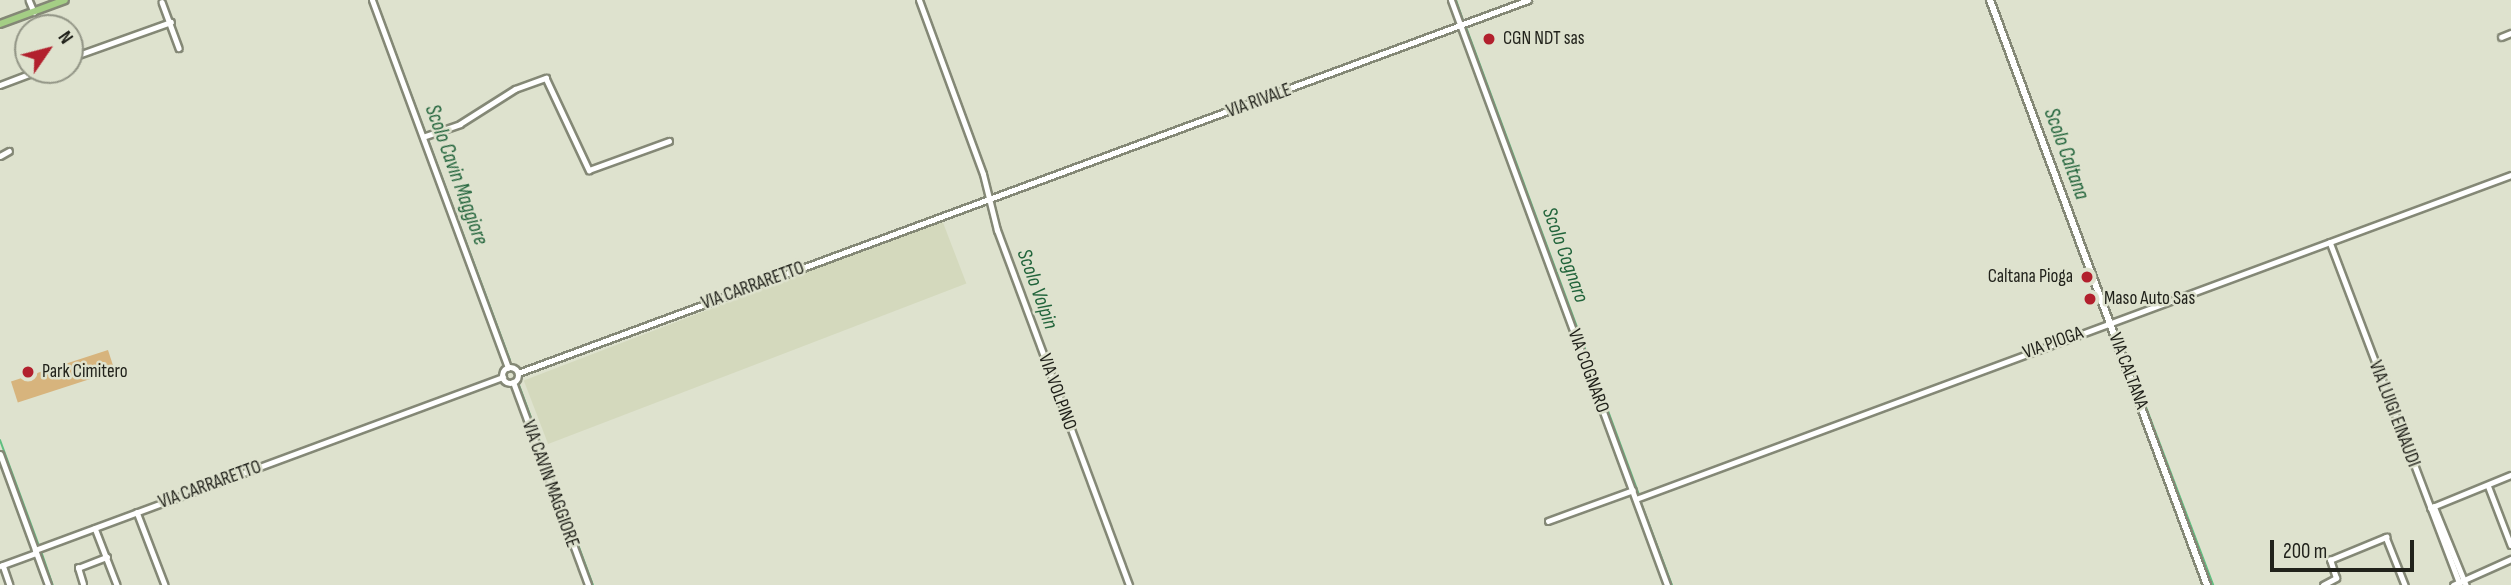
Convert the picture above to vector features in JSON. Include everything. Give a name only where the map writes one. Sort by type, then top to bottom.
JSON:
[{"type":"main road","points":[[0,23],[65,0]]},
{"type":"main road","name":"VIA CALTANA","points":[[1990,0],[2207,585]]},
{"type":"street","points":[[29,0],[34,12]]},
{"type":"street","points":[[372,0],[426,136],[508,368],[518,373],[513,382],[503,377],[508,368]]},
{"type":"street","name":"VIA VOLPINO","points":[[919,0],[1129,585]]},
{"type":"street","name":"VIA COGNARO","points":[[1451,0],[1667,585]]},
{"type":"street","name":"VIA RIVALE","points":[[991,198],[1528,0]]},
{"type":"street","points":[[162,2],[179,48]]},
{"type":"street","points":[[84,53],[171,22]]},
{"type":"street","points":[[2501,37],[2511,33]]},
{"type":"street","points":[[426,136],[470,119],[515,89],[546,78],[589,170],[669,141]]},
{"type":"street","points":[[0,156],[9,151]]},
{"type":"street","name":"VIA PIOGA","points":[[1636,499],[2511,175]]},
{"type":"street","name":"VIA CARRARETTO","points":[[518,373],[991,198]]},
{"type":"street","name":"VIA LUIGI EINAUDI","points":[[2330,242],[2459,584]]},
{"type":"street","name":"VIA CARRARETTO","points":[[1,565],[503,377]]},
{"type":"street","name":"VIA CAVIN MAGGIORE","points":[[513,382],[588,585]]},
{"type":"street","points":[[0,454],[48,585]]},
{"type":"street","points":[[2432,507],[2511,475]]},
{"type":"street","points":[[2488,485],[2511,545]]},
{"type":"street","points":[[1548,521],[1633,490]]},
{"type":"street","name":"VIA LUIGI EINAUDI","points":[[2432,507],[2466,585]]},
{"type":"street","points":[[137,512],[165,585]]},
{"type":"street","points":[[96,528],[117,585]]},
{"type":"street","points":[[2323,585],[2336,578],[2330,560],[2386,537],[2405,585]]},
{"type":"street","points":[[83,584],[78,568],[107,557]]},
{"type":"street","points":[[2453,585],[2459,584],[2463,578],[2511,559]]},
{"type":"street","points":[[1,565],[10,585]]},
{"type":"shaded area","points":[[942,220],[966,283],[548,444],[524,381]]},
{"type":"shaded area","points":[[108,350],[115,371],[18,402],[11,382]]},
{"type":"waterway","name":"Scolo Cavin Maggiore","points":[[376,0],[510,360]]},
{"type":"waterway","name":"Scolo Volpin","points":[[923,0],[987,174],[994,207]]},
{"type":"waterway","name":"Scolo Cognaro","points":[[1456,0],[1463,20]]},
{"type":"waterway","name":"Scolo Caltana","points":[[1994,0],[2112,318]]},
{"type":"waterway","name":"Scolo Cognaro","points":[[1466,27],[1638,493]]},
{"type":"waterway","name":"Scolo Volpin","points":[[997,219],[1132,585]]},
{"type":"waterway","name":"Scolo Caltana","points":[[2115,325],[2213,585]]},
{"type":"waterway","name":"Scolo Cavin Maggiore","points":[[519,385],[593,585]]},
{"type":"waterway","points":[[0,440],[39,546]]},
{"type":"waterway","name":"Scolo Cognaro","points":[[1640,500],[1672,585]]},
{"type":"waterway","points":[[41,551],[53,585]]},
{"type":"place","name":"CGN NDT sas","points":[[1489,39]]},
{"type":"place","name":"Caltana Pioga","points":[[2087,277]]},
{"type":"place","name":"Maso Auto Sas","points":[[2090,299]]},
{"type":"place","name":"Park Cimitero","points":[[28,372]]}]
